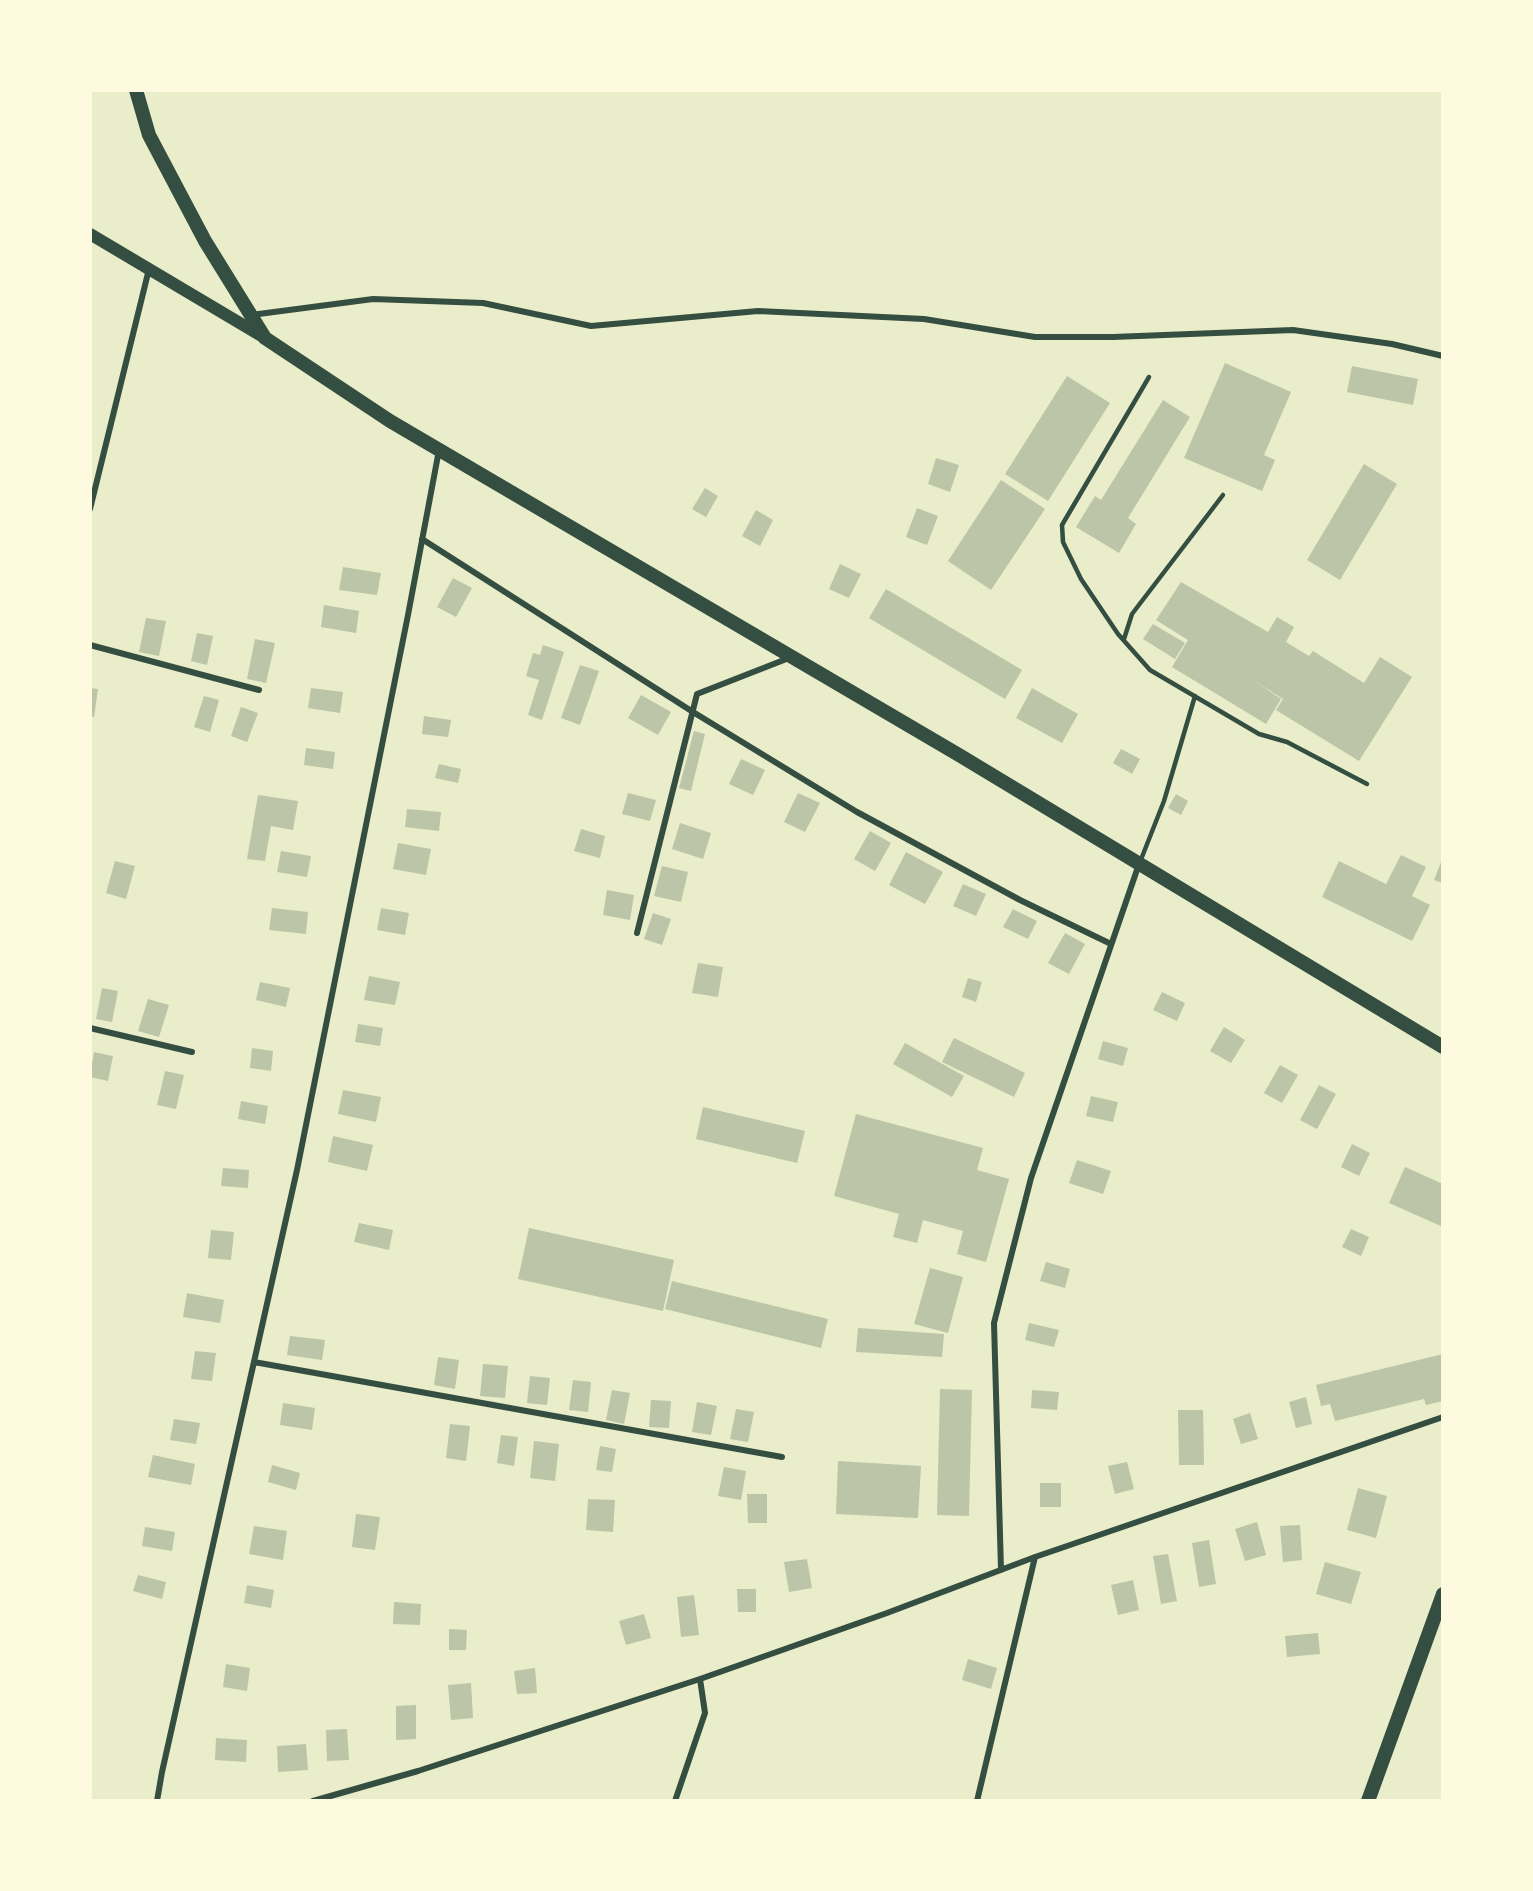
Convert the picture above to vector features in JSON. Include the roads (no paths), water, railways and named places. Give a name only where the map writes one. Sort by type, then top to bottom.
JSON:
[{"type":"main road","points":[[136,90],[149,135],[205,241],[265,338]]},
{"type":"main road","points":[[90,234],[265,338],[390,421],[792,657],[1443,1047]]},
{"type":"main road","points":[[1368,1801],[1443,1594]]},
{"type":"street","points":[[90,509],[149,269]]},
{"type":"street","points":[[250,315],[373,299],[483,303],[591,326],[758,311],[924,319],[1035,337],[1113,337],[1293,330],[1392,344],[1443,356]]},
{"type":"street","points":[[157,1801],[300,1159],[439,449]]},
{"type":"street","points":[[422,539],[693,712],[857,812],[1020,900],[1111,944]]},
{"type":"street","points":[[90,645],[259,690]]},
{"type":"street","points":[[637,933],[697,694],[792,657]]},
{"type":"street","points":[[1001,1570],[994,1323],[1031,1178],[1139,864]]},
{"type":"street","points":[[90,1028],[192,1052]]},
{"type":"street","points":[[254,1362],[782,1457]]},
{"type":"street","points":[[313,1801],[418,1771],[700,1678],[887,1613],[1035,1557],[1443,1417]]},
{"type":"street","points":[[977,1801],[1035,1557]]},
{"type":"street","points":[[675,1801],[705,1713],[700,1678]]},
{"type":"lane","points":[[1149,376],[1062,525],[1063,542],[1081,579],[1124,639],[1150,670],[1259,735],[1287,742],[1367,784]]},
{"type":"lane","points":[[1124,639],[1132,614],[1223,495]]},
{"type":"lane","points":[[1139,864],[1164,801],[1195,696]]}]
